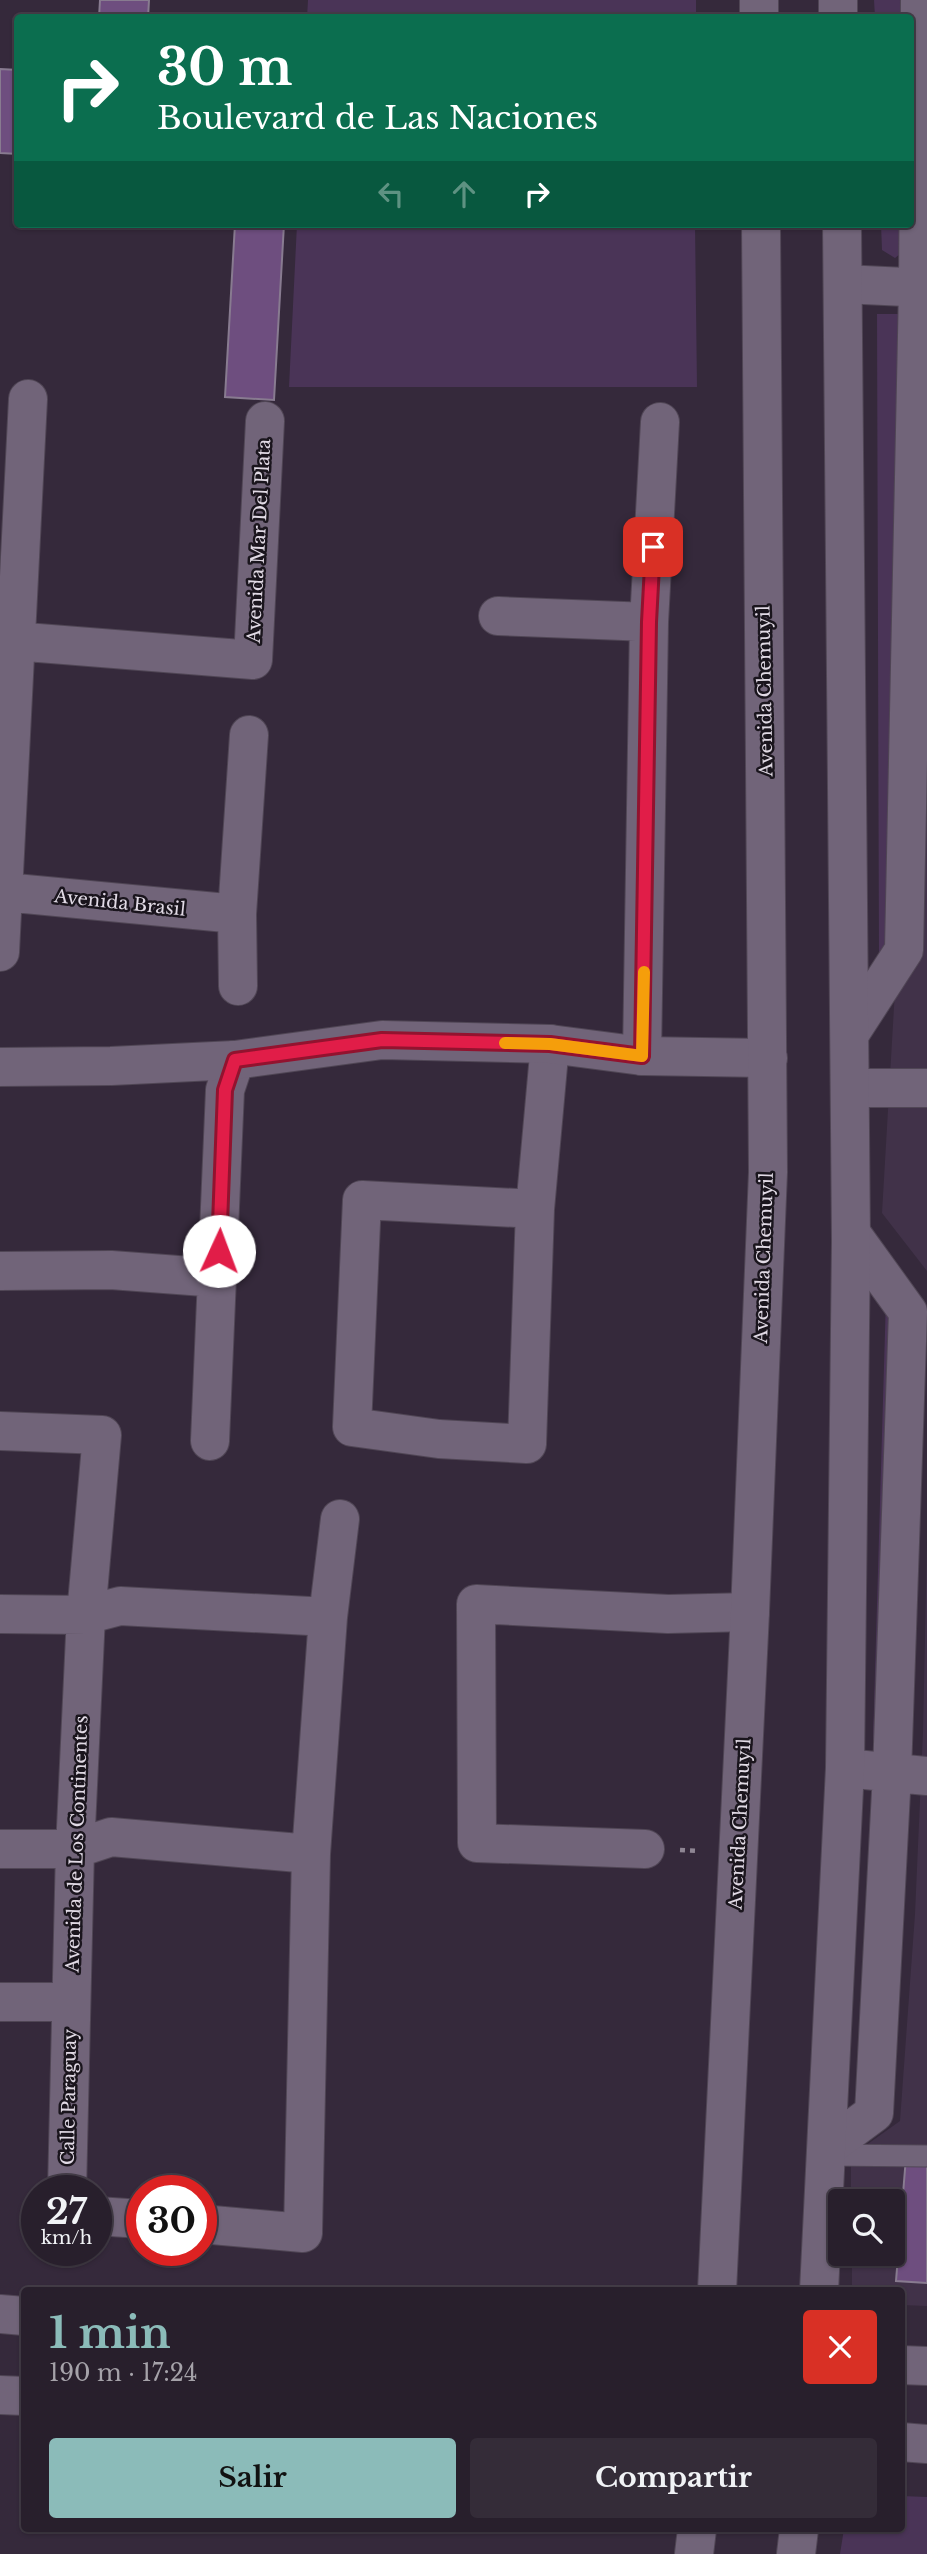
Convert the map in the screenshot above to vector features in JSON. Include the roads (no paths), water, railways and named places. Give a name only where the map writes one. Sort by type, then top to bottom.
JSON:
[{"type":"street","points":[[851,1032],[904,950],[923,288],[920,0]]},
{"type":"street","name":"Avenida Chemuyil","points":[[718,2287],[768,1172],[761,228]]},
{"type":"street","points":[[819,2287],[845,1768],[851,1233],[842,228]]},
{"type":"street","points":[[843,284],[923,288]]},
{"type":"street","points":[[0,952],[4,892],[8,640],[28,398]]},
{"type":"street","name":"Avenida Mar Del Plata","points":[[8,640],[253,660],[265,421]]},
{"type":"street","points":[[642,1056],[649,622],[660,422]]},
{"type":"street","points":[[498,616],[649,622]]},
{"type":"street","points":[[239,986],[237,914],[249,735]]},
{"type":"street","name":"Avenida Brasil","points":[[4,892],[237,914]]},
{"type":"street","points":[[0,1079],[0,1067],[111,1066],[235,1060],[382,1040],[550,1044],[642,1056],[768,1058]]},
{"type":"street","points":[[535,1209],[362,1200],[352,1427],[439,1439],[527,1444],[535,1209],[550,1044]]},
{"type":"street","points":[[210,1441],[225,1090],[235,1060]]},
{"type":"street","points":[[851,1088],[927,1088]]},
{"type":"street","points":[[827,2151],[874,2113],[910,1775],[908,1312],[851,1233]]},
{"type":"street","points":[[0,1271],[111,1270],[218,1278]]},
{"type":"street","name":"Avenida de Los Continentes","points":[[0,1431],[102,1436],[86,1615],[71,2002]]},
{"type":"street","points":[[217,2225],[303,2233],[311,1854],[328,1617],[340,1519]]},
{"type":"street","points":[[645,1849],[477,1843],[476,1604],[668,1614],[750,1612]]},
{"type":"street","points":[[0,1614],[86,1615],[120,1606],[328,1617]]},
{"type":"street","points":[[845,1768],[910,1775]]},
{"type":"street","points":[[0,1849],[75,1849],[111,1837],[311,1854]]},
{"type":"street","points":[[0,2002],[71,2002]]},
{"type":"street","name":"Calle Paraguay","points":[[67,2175],[71,2002]]},
{"type":"street","points":[[0,2314],[21,2316]]},
{"type":"street","points":[[905,2365],[927,2366]]},
{"type":"street","points":[[0,2395],[21,2396]]},
{"type":"street","points":[[905,2442],[927,2444]]},
{"type":"street","points":[[694,2554],[697,2532]]},
{"type":"street","points":[[796,2554],[799,2532]]},
{"type":"lane","points":[[827,2151],[927,2156]]}]
